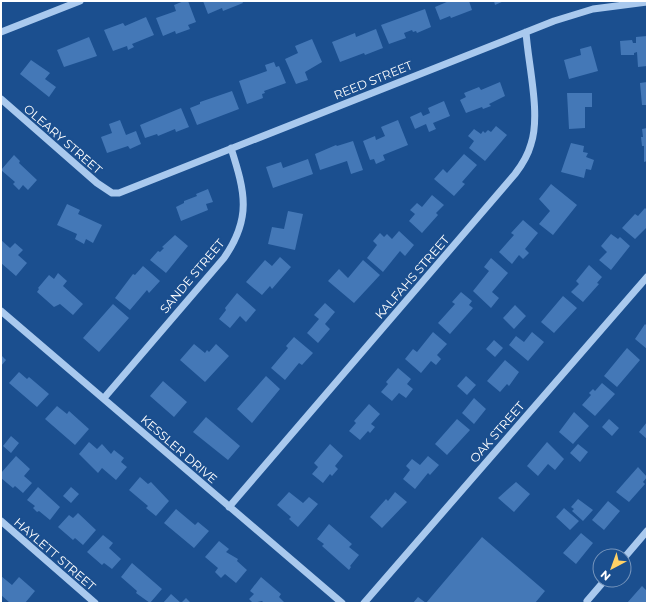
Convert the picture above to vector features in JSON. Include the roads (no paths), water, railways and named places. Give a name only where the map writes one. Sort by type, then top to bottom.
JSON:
[{"type":"street","points":[[1,32],[80,1]]},
{"type":"street","name":"REED STREET","points":[[112,193],[125,191],[526,32],[593,9],[647,2]]},
{"type":"street","name":"KALFAHS STREET","points":[[229,507],[515,174],[525,160],[535,127],[526,32]]},
{"type":"street","name":"OLEARY STREET","points":[[1,99],[97,183],[112,193]]},
{"type":"street","name":"SANDE STREET","points":[[104,398],[224,258],[234,244],[243,219],[244,192],[231,148]]},
{"type":"street","name":"OAK STREET","points":[[364,603],[647,277]]},
{"type":"street","name":"KESSLER DRIVE","points":[[1,311],[342,603]]},
{"type":"street","name":"HAYLETT STREET","points":[[1,521],[95,603]]},
{"type":"street","points":[[632,549],[647,531]]},
{"type":"street","points":[[587,601],[598,588]]}]
